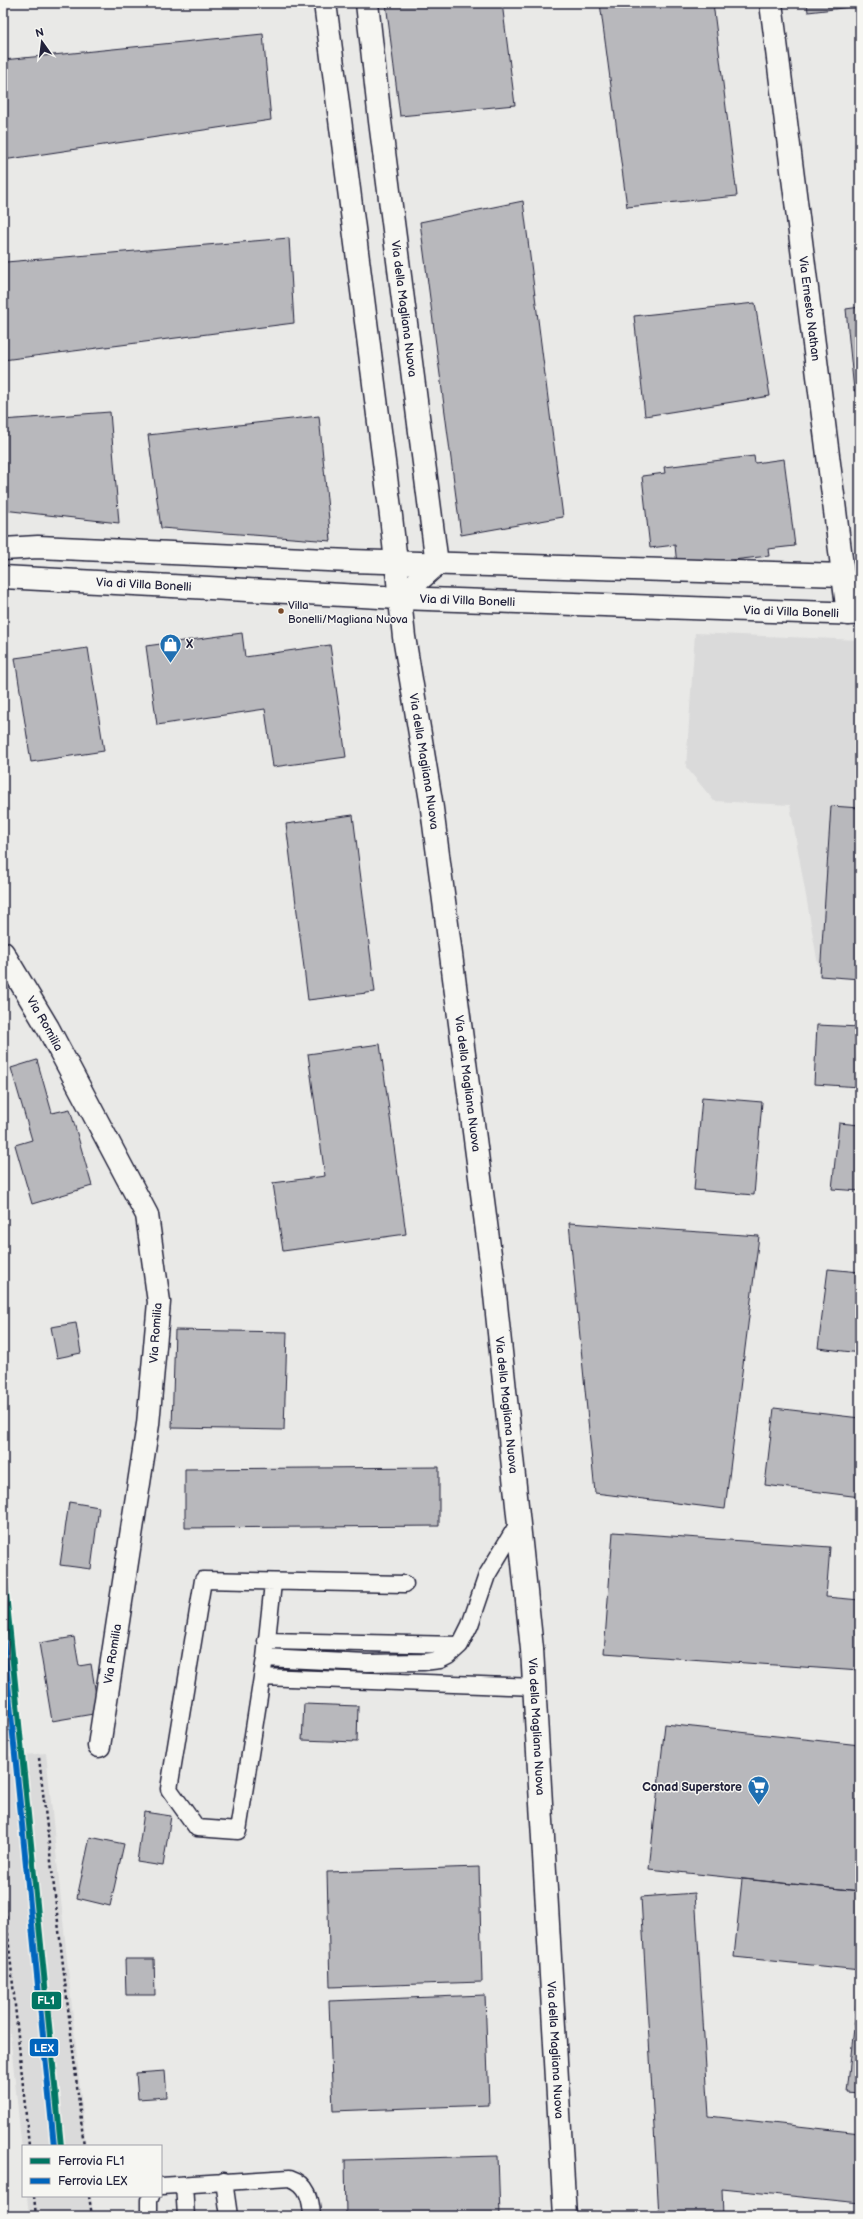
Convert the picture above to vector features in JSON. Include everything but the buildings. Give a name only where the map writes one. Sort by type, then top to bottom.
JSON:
[{"type":"street","name":"Via della Magliana Nuova","points":[[325,3],[399,598],[431,801],[477,1145],[519,1522],[535,1686],[565,2216]]},
{"type":"street","name":"Via della Magliana Nuova","points":[[367,3],[437,564]]},
{"type":"street","name":"Via Ernesto Nathan","points":[[771,3],[843,575],[854,614]]},
{"type":"street","points":[[3,549],[38,547],[437,564],[843,575]]},
{"type":"street","points":[[399,598],[437,564]]},
{"type":"street","name":"Via di Villa Bonelli","points":[[3,577],[399,598],[854,614]]},
{"type":"street","name":"Via Romilia","points":[[3,953],[48,1028],[147,1215],[160,1302],[148,1424],[99,1746]]},
{"type":"lane","points":[[265,1658],[367,1663],[423,1662],[440,1660],[453,1653],[460,1645],[470,1625],[487,1575],[519,1522]]},
{"type":"lane","points":[[273,1583],[265,1658],[238,1831],[197,1828],[169,1789],[204,1580],[273,1583],[405,1584]]},
{"type":"lane","points":[[266,1641],[460,1645]]},
{"type":"lane","points":[[262,1677],[535,1686]]},
{"type":"lane","points":[[162,2186],[279,2177],[296,2180],[307,2190],[312,2216]]},
{"type":"lane","points":[[224,2181],[228,2216]]},
{"type":"lane","points":[[184,2184],[186,2216]]},
{"type":"lane","points":[[150,2197],[149,2200],[150,2216]]},
{"type":"path","points":[[39,1758],[84,2145]]},
{"type":"path","points":[[3,1885],[29,2145]]},
{"type":"path","points":[[34,2197],[36,2216]]},
{"type":"path","points":[[89,2197],[92,2216]]},
{"type":"shaded area","points":[[695,633],[860,640],[860,979],[820,976],[790,805],[714,801],[686,767]]},
{"type":"shaded area","points":[[46,1753],[86,2145],[22,2145],[22,2150],[3,1964],[3,1757]]},
{"type":"shaded area","points":[[27,2197],[91,2197],[93,2216],[29,2216]]},
{"type":"rail line","name":"FL1","points":[[3,1563],[61,2145]]},
{"type":"rail line","name":"LEX","points":[[3,1634],[54,2145]]},
{"type":"place","name":"Villa Bonelli/Magliana Nuova","points":[[281,611]]},
{"type":"place","name":"X","points":[[171,664]]},
{"type":"place","name":"Conad Superstore","points":[[758,1806]]}]
